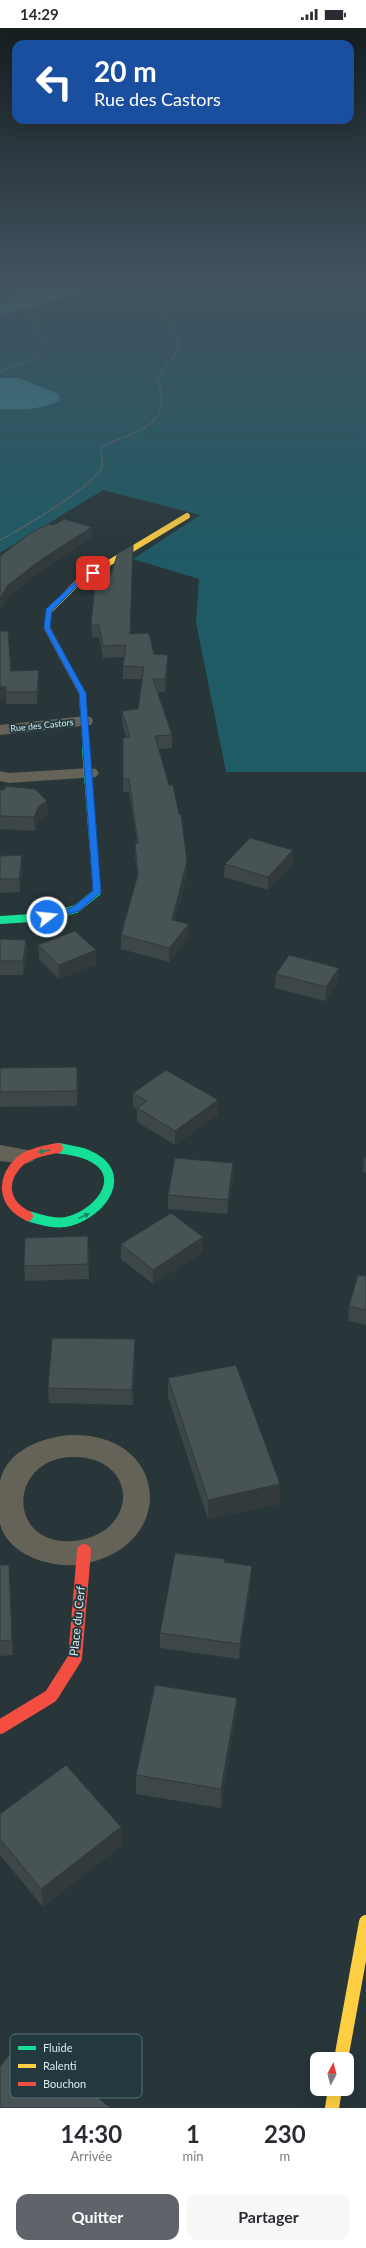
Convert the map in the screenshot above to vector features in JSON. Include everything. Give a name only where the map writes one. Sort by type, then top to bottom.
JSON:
[{"type":"street","name":"Rue des Castors","points":[[0,920],[47,917],[76,909],[97,892],[90,773],[82,693],[47,628],[49,611],[79,581],[187,516]]},
{"type":"street","name":"Rue des Castors","points":[[0,730],[85,721]]},
{"type":"street","points":[[0,776],[9,778],[90,773]]},
{"type":"street","points":[[0,1153],[25,1156],[41,1150],[58,1148],[76,1150],[91,1155],[102,1164],[110,1174],[111,1186],[107,1198],[97,1209],[82,1217],[65,1222],[46,1222],[28,1218],[14,1211],[5,1200],[1,1188],[4,1176],[12,1165],[25,1156]]},
{"type":"street","points":[[80,1446],[101,1450],[118,1459],[130,1472],[137,1487],[137,1503],[132,1520],[120,1534],[104,1545],[84,1551],[60,1553],[38,1547],[20,1536],[8,1520],[4,1501],[8,1483],[20,1467],[25,1463],[37,1455],[58,1447],[80,1446]]},
{"type":"street","name":"Place du Cerf","points":[[0,1727],[52,1696],[75,1658],[84,1551]]},
{"type":"street","points":[[341,2052],[366,1922]]},
{"type":"street","points":[[332,2108],[334,2096]]},
{"type":"path","points":[[0,540],[83,485],[98,473],[102,467],[101,448],[108,442],[150,425],[156,418],[161,406],[158,376],[160,373]]},
{"type":"shaded area","points":[[0,373],[366,373],[366,772],[226,772],[196,623],[199,579],[133,559],[200,515],[103,490],[0,553]]},
{"type":"shaded area","points":[[0,378],[19,378],[58,394],[60,400],[38,408],[0,409]]},
{"type":"building","points":[[64,519],[92,527],[42,559],[8,585],[0,599],[0,556],[29,534],[48,524],[54,525]]},
{"type":"building","points":[[133,545],[130,634],[149,633],[154,654],[168,655],[165,679],[153,679],[172,735],[155,736],[169,785],[173,785],[179,814],[181,814],[187,861],[172,920],[189,924],[169,948],[121,935],[138,874],[135,843],[138,843],[129,779],[123,779],[123,738],[130,737],[122,711],[138,709],[144,667],[123,666],[126,645],[103,646],[99,625],[91,625],[95,584],[107,585],[118,553]]},
{"type":"building","points":[[0,631],[8,631],[11,671],[39,670],[37,692],[6,692],[6,687],[0,687]]},
{"type":"building","points":[[6,786],[35,789],[47,801],[39,806],[34,817],[0,816],[0,790],[4,790]]},
{"type":"building","points":[[250,838],[293,850],[268,877],[225,864]]},
{"type":"building","points":[[22,855],[19,879],[0,879],[0,856]]},
{"type":"building","points":[[75,931],[96,950],[59,965],[38,945]]},
{"type":"building","points":[[0,939],[26,940],[23,961],[0,961]]},
{"type":"building","points":[[289,955],[339,968],[326,987],[276,974]]},
{"type":"building","points":[[77,1067],[77,1091],[0,1092],[0,1068]]},
{"type":"building","points":[[166,1070],[218,1100],[175,1131],[137,1108],[147,1101],[133,1093]]},
{"type":"building","points":[[175,1158],[233,1163],[228,1200],[168,1195]]},
{"type":"building","points":[[171,1213],[203,1237],[153,1270],[121,1244]]},
{"type":"building","points":[[88,1236],[88,1264],[24,1266],[25,1238]]},
{"type":"building","points":[[358,1275],[366,1276],[366,1310],[349,1306]]},
{"type":"building","points":[[52,1338],[135,1339],[132,1390],[48,1388]]},
{"type":"building","points":[[236,1365],[280,1484],[208,1500],[168,1378]]},
{"type":"building","points":[[175,1553],[225,1559],[224,1562],[252,1566],[240,1644],[160,1633]]},
{"type":"building","points":[[0,1565],[9,1565],[12,1640],[0,1641]]},
{"type":"building","points":[[155,1685],[237,1698],[221,1789],[136,1775]]},
{"type":"building","points":[[66,1765],[121,1827],[41,1889],[0,1839],[0,1814]]},
{"type":"building","points":[[10,2054],[10,2098],[98,2098],[111,2108],[0,2108],[0,2067]]},
{"type":"traffic: fast","points":[[0,920],[47,917],[76,909],[97,892],[82,698]]},
{"type":"traffic: fast","points":[[28,1216],[54,1222],[70,1221],[90,1212],[105,1198],[109,1189],[110,1180],[106,1171],[98,1162],[88,1155],[58,1148]]},
{"type":"traffic: slow","points":[[82,698],[82,693],[47,628],[49,611],[79,581],[187,516]]},
{"type":"traffic: slow","points":[[342,2052],[366,1922]]},
{"type":"traffic: slow","points":[[332,2108],[334,2096]]},
{"type":"traffic: jam","points":[[28,1216],[19,1212],[12,1206],[8,1199],[6,1184],[9,1176],[13,1168],[24,1158],[38,1152],[58,1148]]},
{"type":"traffic: jam","points":[[0,1727],[51,1696],[75,1658],[84,1551]]},
{"type":"route","points":[[47,917],[76,909],[97,892],[90,773],[82,693],[47,628],[49,611],[79,581],[93,573]]}]
